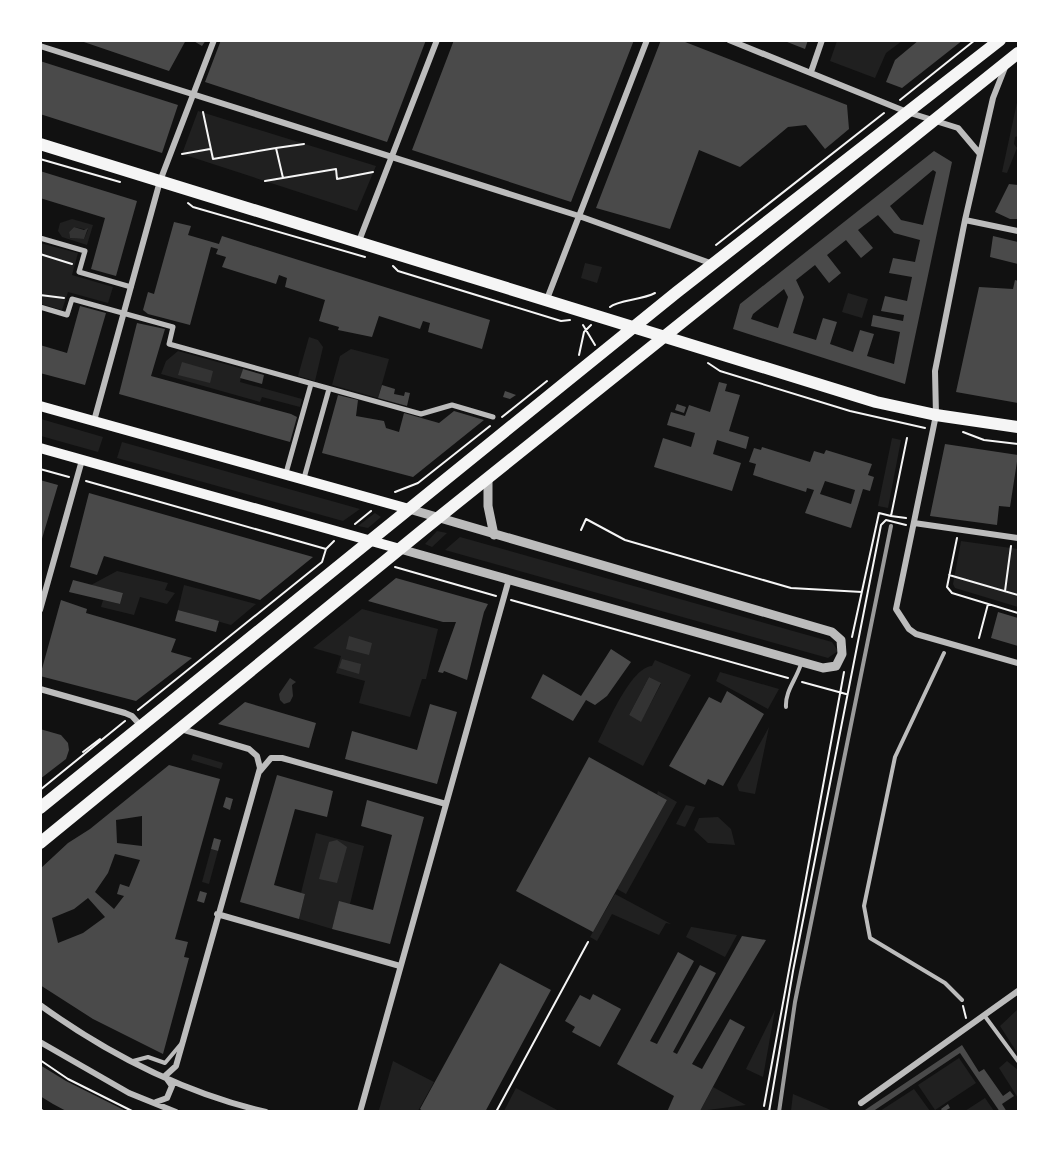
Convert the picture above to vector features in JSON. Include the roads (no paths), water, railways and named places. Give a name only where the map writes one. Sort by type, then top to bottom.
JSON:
[{"type":"main road","points":[[40,808],[713,264],[1000,40]]},
{"type":"main road","points":[[40,843],[436,519],[1018,53]]},
{"type":"main road","points":[[40,144],[876,402],[936,415],[1018,427]]},
{"type":"main road","points":[[40,406],[409,509]]},
{"type":"main road","points":[[40,448],[400,549]]},
{"type":"street","points":[[94,421],[160,181],[214,40]]},
{"type":"street","points":[[359,241],[437,40]]},
{"type":"street","points":[[547,299],[647,40]]},
{"type":"street","points":[[729,40],[907,112],[958,128],[980,154]]},
{"type":"street","points":[[811,72],[822,40]]},
{"type":"street","points":[[40,46],[579,216],[713,264]]},
{"type":"street","points":[[1008,62],[993,98],[965,220],[935,371],[936,415],[897,609],[909,629],[916,634],[1018,663]]},
{"type":"street","points":[[965,220],[1018,231]]},
{"type":"street","points":[[40,238],[85,251],[79,272],[131,287]]},
{"type":"street","points":[[40,307],[68,315],[72,299],[173,327],[169,344],[311,384],[421,414],[452,405],[493,417]]},
{"type":"street","points":[[286,473],[311,384]]},
{"type":"street","points":[[304,478],[329,389]]},
{"type":"street","points":[[40,610],[82,460]]},
{"type":"street","points":[[488,477],[488,506],[494,535]]},
{"type":"street","points":[[400,549],[823,668],[836,666],[842,654],[841,640],[832,632],[436,519],[409,509]]},
{"type":"street","points":[[914,523],[1018,538]]},
{"type":"street","points":[[360,1112],[509,579]]},
{"type":"street","points":[[40,689],[125,713],[132,716],[141,726]]},
{"type":"street","points":[[165,1076],[176,1066],[217,914],[259,775],[259,760],[254,752],[180,728]]},
{"type":"street","points":[[259,775],[271,758],[282,758],[446,804]]},
{"type":"street","points":[[217,914],[400,966]]},
{"type":"street","points":[[861,1103],[1018,991]]},
{"type":"street","points":[[40,1005],[129,1061],[216,1098],[266,1112]]},
{"type":"street","points":[[40,1042],[129,1093],[176,1112]]},
{"type":"street","points":[[154,1102],[164,1101],[171,1092],[172,1086],[165,1076]]},
{"type":"lane","points":[[944,653],[895,757],[864,906],[870,938],[945,983],[962,1000]]},
{"type":"lane","points":[[786,707],[787,691],[796,681],[802,662]]},
{"type":"lane","points":[[984,1015],[1018,1061]]},
{"type":"lane","points":[[129,1061],[139,1061],[147,1057],[165,1063],[171,1059],[184,1038]]},
{"type":"railway","points":[[779,1112],[795,1002],[891,526]]}]
